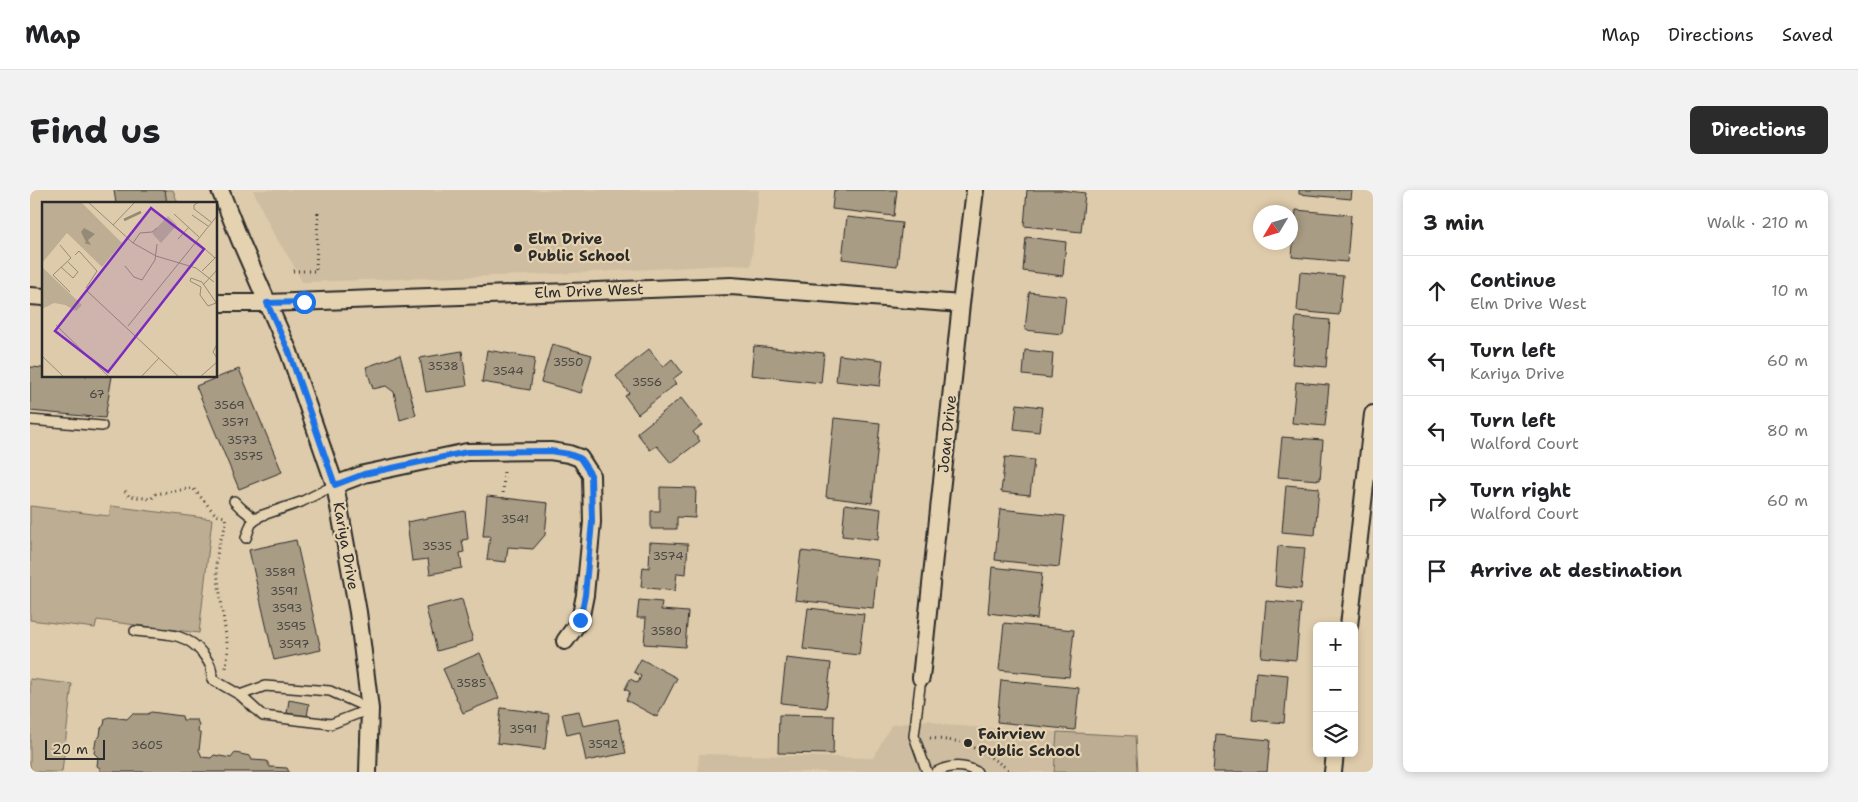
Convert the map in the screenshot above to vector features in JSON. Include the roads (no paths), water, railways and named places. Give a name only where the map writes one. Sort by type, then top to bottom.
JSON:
[{"type":"street","name":"Kariya Drive","points":[[220,190],[289,352],[335,485],[358,612],[370,708],[368,772]]},
{"type":"street","name":"Joan Drive","points":[[921,678],[975,190]]},
{"type":"street","name":"Elm Drive West","points":[[218,303],[267,303],[731,286],[961,304]]},
{"type":"street","points":[[1349,622],[1373,414]]},
{"type":"street","points":[[335,485],[364,474],[467,452],[504,450],[550,451],[580,458],[591,475],[592,522],[585,595],[580,620],[566,641]]},
{"type":"street","points":[[1333,772],[1335,757]]},
{"type":"lane","points":[[30,420],[102,426]]},
{"type":"lane","points":[[246,538],[251,524],[260,516],[301,502],[335,485]]},
{"type":"lane","points":[[234,501],[256,520]]},
{"type":"lane","points":[[135,631],[176,635],[192,641],[212,666],[212,678],[240,695],[263,716],[331,724],[370,708]]},
{"type":"lane","points":[[921,678],[914,736],[927,772]]},
{"type":"lane","points":[[240,695],[265,686],[306,688],[330,691],[370,708]]},
{"type":"lane","points":[[936,772],[953,766],[962,766],[976,772]]},
{"type":"place","name":"Elm Drive Public School","points":[[518,248]]},
{"type":"place","name":"Fairview Public School","points":[[968,743]]}]
